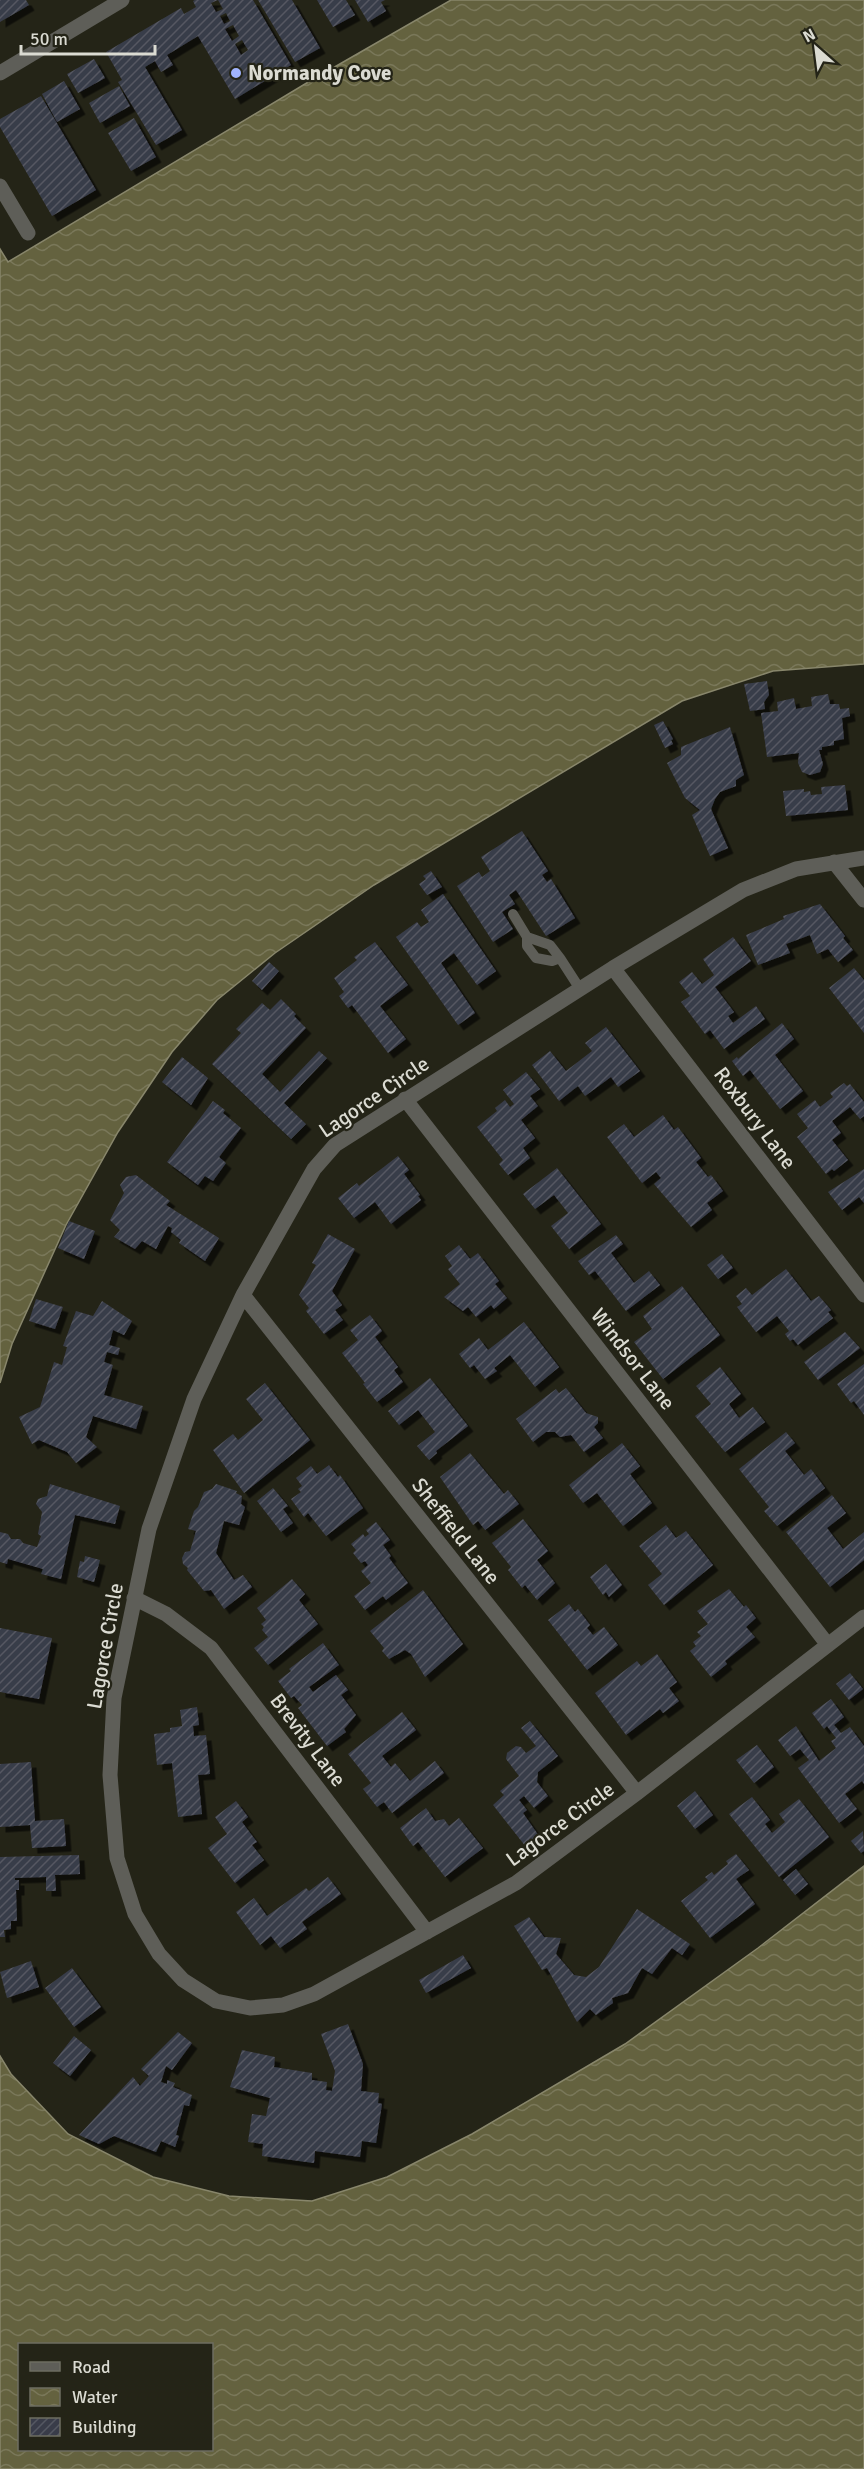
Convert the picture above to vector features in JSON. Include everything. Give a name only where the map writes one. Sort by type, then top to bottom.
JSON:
[{"type":"street","points":[[0,73],[122,0]]},
{"type":"street","points":[[0,186],[28,233]]},
{"type":"street","name":"Lagorce Circle","points":[[864,858],[796,869],[743,890],[613,968],[335,1144],[314,1168],[243,1295],[194,1399],[149,1529],[114,1698],[110,1775],[117,1858],[135,1914],[159,1954],[183,1980],[216,2001],[250,2008],[283,2006],[314,1994],[516,1883],[637,1793],[864,1617]]},
{"type":"street","points":[[834,862],[864,900]]},
{"type":"street","name":"Roxbury Lane","points":[[613,968],[864,1295]]},
{"type":"street","name":"Windsor Lane","points":[[405,1099],[828,1645]]},
{"type":"street","name":"Sheffield Lane","points":[[243,1295],[637,1793]]},
{"type":"street","name":"Brevity Lane","points":[[134,1598],[166,1614],[211,1648],[428,1932]]},
{"type":"lane","points":[[513,914],[527,937],[527,946],[536,958],[552,960],[560,958]]},
{"type":"lane","points":[[527,937],[550,945],[580,989]]},
{"type":"water","points":[[451,0],[864,0],[864,664],[773,671],[682,701],[374,885],[275,953],[217,1000],[172,1052],[118,1132],[66,1225],[12,1344],[0,1383],[0,249],[8,262],[305,84]]},
{"type":"water","points":[[864,1866],[864,2469],[0,2469],[0,2056],[11,2074],[68,2134],[153,2177],[229,2196],[312,2201],[387,2177],[472,2134],[625,2044],[758,1948]]},
{"type":"building","points":[[0,0],[26,0],[29,5],[0,22]]},
{"type":"building","name":"Normandy Cove","points":[[195,0],[218,0],[253,0],[291,65],[235,99],[198,36],[167,55],[173,65],[161,72],[155,61],[145,67],[182,130],[156,145],[118,82],[122,80],[106,52],[181,8],[184,14],[196,7],[193,1]],"holes":[[[218,0],[223,9],[216,12],[211,3]],[[226,13],[230,21],[224,24],[220,16]],[[233,25],[239,36],[232,41],[225,29]],[[242,40],[248,50],[241,55],[235,44]],[[258,68],[262,74],[255,78],[251,71]]]},
{"type":"building","points":[[258,0],[292,0],[320,48],[295,62]]},
{"type":"building","points":[[317,0],[346,0],[355,15],[333,27]]},
{"type":"building","points":[[355,0],[385,0],[381,2],[386,11],[368,22]]},
{"type":"building","points":[[94,59],[105,78],[78,93],[67,74]]},
{"type":"building","points":[[64,81],[80,109],[57,122],[42,94]]},
{"type":"building","points":[[119,86],[130,106],[100,123],[89,103]]},
{"type":"building","points":[[41,96],[96,190],[52,216],[0,127],[0,119]]},
{"type":"building","points":[[134,118],[156,157],[131,171],[108,133]]},
{"type":"building","points":[[767,681],[769,695],[764,702],[765,709],[750,711],[744,684]]},
{"type":"building","points":[[828,694],[830,704],[839,704],[840,709],[849,708],[850,716],[842,718],[844,739],[834,741],[834,745],[822,747],[822,750],[819,750],[823,764],[820,772],[810,775],[802,772],[798,763],[799,753],[767,757],[761,713],[778,711],[777,702],[794,698],[796,709],[812,706],[811,697]]},
{"type":"building","points":[[663,721],[673,739],[671,740],[673,744],[665,748],[654,725]]},
{"type":"building","points":[[730,727],[744,775],[736,780],[736,786],[720,792],[715,799],[711,809],[728,848],[710,856],[692,815],[700,810],[685,798],[667,763],[681,755],[681,747]]},
{"type":"building","points":[[845,785],[848,810],[786,816],[783,791],[804,789],[804,792],[810,791],[811,795],[822,794],[821,787]]},
{"type":"building","points":[[522,831],[548,871],[542,875],[547,882],[551,879],[575,918],[546,936],[516,890],[509,895],[515,904],[502,912],[513,929],[493,942],[457,886],[479,872],[482,877],[490,871],[481,857]]},
{"type":"building","points":[[431,871],[442,887],[427,895],[419,884],[426,879],[423,876]]},
{"type":"building","points":[[443,894],[496,971],[477,985],[454,953],[441,963],[475,1013],[458,1025],[396,937],[417,922],[421,927],[429,922],[421,910]]},
{"type":"building","points":[[820,904],[853,950],[838,962],[828,949],[817,954],[810,935],[786,944],[790,953],[758,965],[746,935],[784,919],[783,916]]},
{"type":"building","points":[[733,937],[751,961],[715,987],[734,1012],[728,1016],[733,1023],[756,1006],[765,1019],[724,1049],[710,1030],[705,1034],[681,1002],[690,996],[679,982],[692,972],[702,984],[714,975],[703,959]]},
{"type":"building","points":[[375,942],[408,985],[380,1006],[406,1039],[388,1053],[352,1005],[348,1008],[339,996],[344,992],[334,978],[357,960],[354,957]]},
{"type":"building","points":[[269,962],[279,971],[262,990],[252,981]]},
{"type":"building","points":[[854,968],[864,980],[864,1033],[829,988]]},
{"type":"building","points":[[281,999],[306,1028],[262,1074],[280,1092],[319,1051],[327,1058],[284,1103],[306,1124],[291,1139],[212,1064],[241,1033],[236,1029],[262,1003],[270,1010]]},
{"type":"building","points":[[782,1023],[794,1039],[775,1055],[803,1091],[780,1109],[750,1070],[743,1076],[732,1061],[737,1057],[738,1059]]},
{"type":"building","points":[[606,1027],[640,1071],[618,1087],[611,1077],[585,1096],[578,1086],[559,1101],[532,1065],[550,1051],[566,1071],[592,1051],[585,1043]]},
{"type":"building","points":[[182,1057],[208,1078],[191,1105],[162,1082]]},
{"type":"building","points":[[526,1072],[540,1089],[530,1096],[538,1106],[521,1120],[535,1138],[523,1148],[530,1158],[508,1175],[499,1164],[503,1160],[477,1127],[497,1111],[495,1108],[505,1100],[510,1107],[514,1104],[503,1090]]},
{"type":"building","points":[[844,1083],[847,1086],[850,1084],[864,1102],[864,1116],[860,1119],[850,1107],[832,1121],[841,1133],[832,1140],[848,1160],[826,1174],[797,1137],[808,1128],[797,1114],[815,1100],[820,1107],[833,1097],[830,1093]]},
{"type":"building","points":[[213,1101],[225,1110],[223,1113],[241,1128],[219,1157],[226,1163],[213,1181],[205,1176],[198,1185],[167,1162]]},
{"type":"building","points":[[663,1115],[674,1130],[678,1127],[701,1158],[696,1162],[708,1177],[711,1175],[723,1191],[707,1203],[712,1210],[691,1227],[654,1184],[661,1178],[656,1172],[642,1183],[607,1137],[624,1124],[634,1137]]},
{"type":"building","points":[[398,1156],[409,1170],[404,1174],[420,1195],[418,1196],[421,1200],[391,1224],[375,1202],[354,1218],[338,1198],[357,1183],[359,1186]]},
{"type":"building","points":[[557,1168],[601,1224],[569,1249],[551,1226],[568,1213],[554,1195],[535,1209],[523,1194]]},
{"type":"building","points":[[864,1169],[864,1203],[859,1197],[842,1210],[828,1192]]},
{"type":"building","points":[[136,1175],[170,1201],[166,1205],[219,1238],[205,1261],[179,1243],[181,1240],[171,1232],[172,1228],[168,1226],[156,1249],[142,1241],[135,1249],[114,1237],[120,1230],[110,1220],[124,1193],[120,1185],[126,1177]]},
{"type":"building","points":[[69,1221],[95,1231],[84,1259],[58,1248]]},
{"type":"building","points":[[328,1234],[355,1249],[332,1291],[342,1305],[335,1310],[343,1320],[324,1334],[306,1311],[309,1308],[299,1295],[316,1265],[312,1263]]},
{"type":"building","points":[[616,1235],[623,1244],[611,1253],[634,1283],[649,1271],[660,1285],[626,1311],[595,1271],[589,1275],[578,1261]]},
{"type":"building","points":[[459,1245],[470,1259],[478,1253],[499,1281],[495,1284],[507,1298],[494,1309],[491,1305],[476,1317],[468,1307],[463,1311],[444,1297],[460,1284],[448,1269],[452,1266],[445,1256]]},
{"type":"building","points":[[722,1254],[733,1268],[718,1279],[707,1265]]},
{"type":"building","points":[[786,1269],[811,1301],[819,1296],[831,1310],[828,1312],[833,1318],[798,1345],[793,1339],[790,1341],[785,1334],[789,1331],[777,1316],[756,1332],[737,1307],[742,1304],[736,1296],[746,1288],[752,1295]]},
{"type":"building","points":[[682,1286],[720,1335],[663,1379],[634,1342],[652,1329],[643,1316]]},
{"type":"building","points":[[36,1299],[63,1307],[55,1329],[29,1321]]},
{"type":"building","points":[[102,1301],[132,1321],[124,1335],[113,1330],[109,1345],[120,1348],[118,1355],[107,1352],[104,1362],[113,1365],[104,1395],[143,1406],[136,1429],[93,1416],[86,1437],[97,1447],[76,1463],[67,1452],[39,1440],[32,1444],[19,1417],[40,1407],[54,1362],[62,1365],[67,1347],[63,1346],[76,1311],[93,1316]]},
{"type":"building","points":[[370,1315],[382,1331],[375,1337],[398,1367],[394,1370],[403,1382],[377,1402],[342,1353],[358,1340],[350,1330]]},
{"type":"building","points":[[524,1322],[559,1367],[535,1387],[510,1355],[494,1368],[497,1371],[485,1379],[474,1365],[470,1368],[459,1354],[479,1338],[488,1350]]},
{"type":"building","points":[[845,1332],[860,1348],[818,1380],[804,1362]]},
{"type":"building","points":[[864,1364],[864,1415],[854,1401],[851,1403],[837,1384]]},
{"type":"building","points":[[720,1367],[741,1394],[729,1404],[739,1418],[753,1407],[765,1422],[725,1452],[695,1416],[711,1404],[696,1386]]},
{"type":"building","points":[[430,1378],[468,1426],[436,1451],[437,1453],[429,1460],[417,1446],[435,1432],[418,1410],[399,1425],[388,1411]]},
{"type":"building","points":[[265,1383],[310,1440],[244,1493],[213,1450],[233,1434],[238,1440],[263,1420],[246,1399]]},
{"type":"building","points":[[566,1388],[586,1413],[598,1417],[598,1423],[594,1427],[603,1438],[584,1452],[571,1435],[560,1437],[555,1432],[546,1432],[533,1442],[516,1419],[556,1389],[559,1393]]},
{"type":"building","points":[[786,1432],[795,1443],[785,1451],[804,1475],[811,1469],[825,1488],[777,1526],[764,1511],[769,1507],[739,1469]]},
{"type":"building","points":[[622,1443],[640,1466],[630,1474],[652,1503],[623,1526],[597,1493],[583,1503],[569,1485]]},
{"type":"building","points":[[470,1453],[504,1494],[508,1490],[519,1504],[485,1530],[478,1521],[473,1525],[440,1477]]},
{"type":"building","points":[[329,1465],[338,1477],[340,1475],[363,1508],[326,1536],[308,1513],[304,1517],[291,1499],[301,1492],[298,1489],[302,1486],[296,1478],[311,1466],[317,1474]]},
{"type":"building","points":[[50,1484],[120,1506],[115,1524],[75,1515],[61,1579],[41,1574],[43,1569],[8,1559],[7,1564],[0,1562],[0,1532],[8,1534],[11,1539],[20,1539],[23,1543],[37,1547],[41,1536],[38,1534],[42,1512],[36,1504],[38,1499],[47,1496]]},
{"type":"building","points":[[216,1484],[237,1491],[236,1493],[242,1496],[241,1504],[245,1507],[239,1525],[224,1521],[216,1553],[234,1580],[243,1575],[252,1587],[224,1609],[211,1590],[204,1591],[183,1564],[182,1558],[185,1552],[190,1551],[196,1531],[188,1529],[194,1511],[204,1492],[212,1489]]},
{"type":"building","points":[[273,1488],[288,1506],[283,1509],[293,1523],[281,1532],[257,1501]]},
{"type":"building","points":[[832,1495],[846,1513],[827,1528],[843,1549],[864,1532],[864,1560],[830,1587],[786,1532]]},
{"type":"building","points":[[523,1519],[548,1551],[537,1560],[555,1583],[537,1600],[525,1585],[522,1588],[508,1570],[511,1567],[492,1543]]},
{"type":"building","points":[[376,1522],[390,1540],[383,1545],[391,1556],[389,1558],[408,1583],[386,1600],[383,1596],[365,1610],[354,1596],[371,1583],[361,1571],[368,1565],[365,1561],[361,1563],[353,1553],[356,1550],[351,1544],[363,1534],[365,1537],[369,1534],[366,1530]]},
{"type":"building","points":[[666,1525],[676,1538],[686,1531],[713,1565],[664,1605],[648,1585],[662,1574],[639,1546]]},
{"type":"building","points":[[85,1556],[100,1560],[94,1582],[77,1577],[80,1561],[84,1562]]},
{"type":"building","points":[[606,1564],[622,1585],[609,1597],[606,1592],[603,1595],[590,1577]]},
{"type":"building","points":[[292,1579],[305,1594],[299,1600],[318,1624],[268,1665],[254,1648],[268,1637],[262,1630],[264,1627],[261,1624],[266,1620],[257,1608]]},
{"type":"building","points":[[729,1589],[756,1618],[746,1627],[755,1637],[725,1661],[727,1664],[711,1677],[690,1651],[696,1646],[693,1642],[701,1636],[697,1632],[708,1624],[697,1611]]},
{"type":"building","points":[[423,1590],[463,1644],[425,1677],[411,1654],[405,1650],[389,1659],[382,1651],[384,1648],[370,1631]]},
{"type":"building","points":[[569,1604],[575,1612],[578,1609],[590,1625],[587,1628],[593,1635],[604,1627],[618,1645],[587,1670],[548,1620]]},
{"type":"building","points":[[0,1628],[52,1638],[39,1699],[0,1692]]},
{"type":"building","points":[[323,1643],[339,1665],[309,1687],[313,1692],[336,1675],[348,1690],[341,1695],[356,1715],[344,1729],[346,1732],[327,1746],[298,1708],[302,1705],[294,1696],[291,1698],[278,1681],[291,1671],[289,1669]]},
{"type":"building","points":[[657,1654],[677,1682],[669,1688],[679,1701],[663,1713],[660,1709],[626,1735],[595,1693],[637,1661],[641,1666]]},
{"type":"building","points":[[850,1673],[863,1689],[849,1700],[836,1684]]},
{"type":"building","points":[[831,1699],[844,1717],[834,1725],[841,1733],[850,1727],[864,1746],[864,1784],[862,1781],[845,1794],[857,1809],[839,1823],[798,1768],[809,1760],[800,1749],[790,1756],[778,1740],[796,1726],[819,1761],[836,1748],[831,1741],[836,1738],[827,1726],[824,1729],[812,1713]]},
{"type":"building","points":[[197,1707],[199,1725],[193,1726],[194,1736],[206,1735],[210,1774],[198,1775],[202,1814],[178,1817],[172,1763],[157,1765],[154,1734],[170,1732],[170,1728],[182,1726],[180,1710]]},
{"type":"building","points":[[402,1712],[416,1730],[382,1756],[391,1767],[395,1763],[410,1781],[435,1761],[444,1773],[392,1813],[384,1802],[377,1807],[363,1789],[371,1783],[348,1754]]},
{"type":"building","points":[[530,1721],[558,1756],[538,1772],[537,1782],[548,1796],[534,1808],[524,1796],[519,1800],[527,1810],[523,1813],[539,1836],[526,1847],[493,1805],[504,1795],[500,1791],[519,1776],[506,1759],[507,1753],[516,1746],[521,1747],[526,1753],[536,1746],[521,1728]]},
{"type":"building","points":[[757,1745],[774,1767],[754,1783],[736,1760]]},
{"type":"building","points":[[31,1762],[35,1821],[64,1819],[66,1846],[32,1848],[30,1825],[0,1827],[0,1764]]},
{"type":"building","points":[[695,1791],[713,1815],[695,1829],[677,1806]]},
{"type":"building","points":[[752,1797],[770,1820],[765,1824],[772,1833],[785,1822],[779,1814],[799,1799],[829,1837],[779,1877],[729,1814]]},
{"type":"building","points":[[236,1801],[248,1817],[242,1822],[257,1842],[252,1845],[264,1860],[235,1883],[208,1848],[227,1834],[215,1817]]},
{"type":"building","points":[[426,1808],[435,1821],[444,1819],[449,1826],[459,1818],[483,1848],[445,1877],[418,1842],[413,1846],[400,1828]]},
{"type":"building","points":[[863,1831],[864,1851],[861,1853],[851,1841]]},
{"type":"building","points":[[736,1854],[749,1870],[736,1879],[755,1904],[710,1938],[681,1901],[708,1880],[705,1877],[712,1872],[714,1875],[728,1864],[726,1861]]},
{"type":"building","points":[[79,1855],[80,1874],[55,1875],[56,1891],[46,1891],[46,1877],[15,1878],[19,1880],[19,1890],[16,1890],[17,1921],[11,1921],[11,1929],[4,1930],[5,1937],[0,1937],[0,1857]]},
{"type":"building","points":[[796,1869],[808,1884],[795,1895],[783,1880]]},
{"type":"building","points":[[328,1877],[341,1894],[302,1922],[307,1929],[280,1948],[271,1936],[260,1945],[236,1912],[254,1898],[267,1916],[306,1888],[309,1891]]},
{"type":"building","points":[[637,1909],[690,1944],[682,1955],[672,1948],[652,1974],[642,1968],[628,1993],[612,1998],[613,2003],[596,2015],[590,2009],[577,2022],[547,1968],[542,1970],[514,1926],[529,1917],[544,1937],[561,1938],[556,1954],[574,1975],[586,1977],[599,1967]]},
{"type":"building","points":[[463,1955],[471,1968],[426,1993],[419,1980]]},
{"type":"building","points":[[31,1961],[39,1987],[7,1998],[0,1972]]},
{"type":"building","points":[[72,1968],[101,2007],[74,2027],[45,1988]]},
{"type":"building","points":[[348,2024],[363,2064],[361,2091],[379,2093],[378,2103],[382,2104],[376,2143],[362,2141],[360,2157],[315,2151],[314,2163],[262,2156],[263,2144],[248,2142],[252,2114],[266,2116],[270,2098],[230,2087],[242,2050],[275,2057],[274,2067],[312,2073],[312,2080],[327,2082],[326,2090],[332,2091],[335,2071],[321,2034]]},
{"type":"building","points":[[178,2032],[192,2043],[172,2070],[166,2066],[161,2082],[167,2084],[167,2080],[175,2083],[173,2087],[192,2095],[189,2106],[184,2105],[175,2147],[161,2141],[156,2152],[114,2136],[99,2144],[79,2135],[133,2077],[140,2086],[149,2076],[141,2069]]},
{"type":"building","points":[[74,2036],[91,2050],[70,2076],[53,2063]]},
{"type":"place","name":"Normandy Cove","points":[[236,73]]}]
